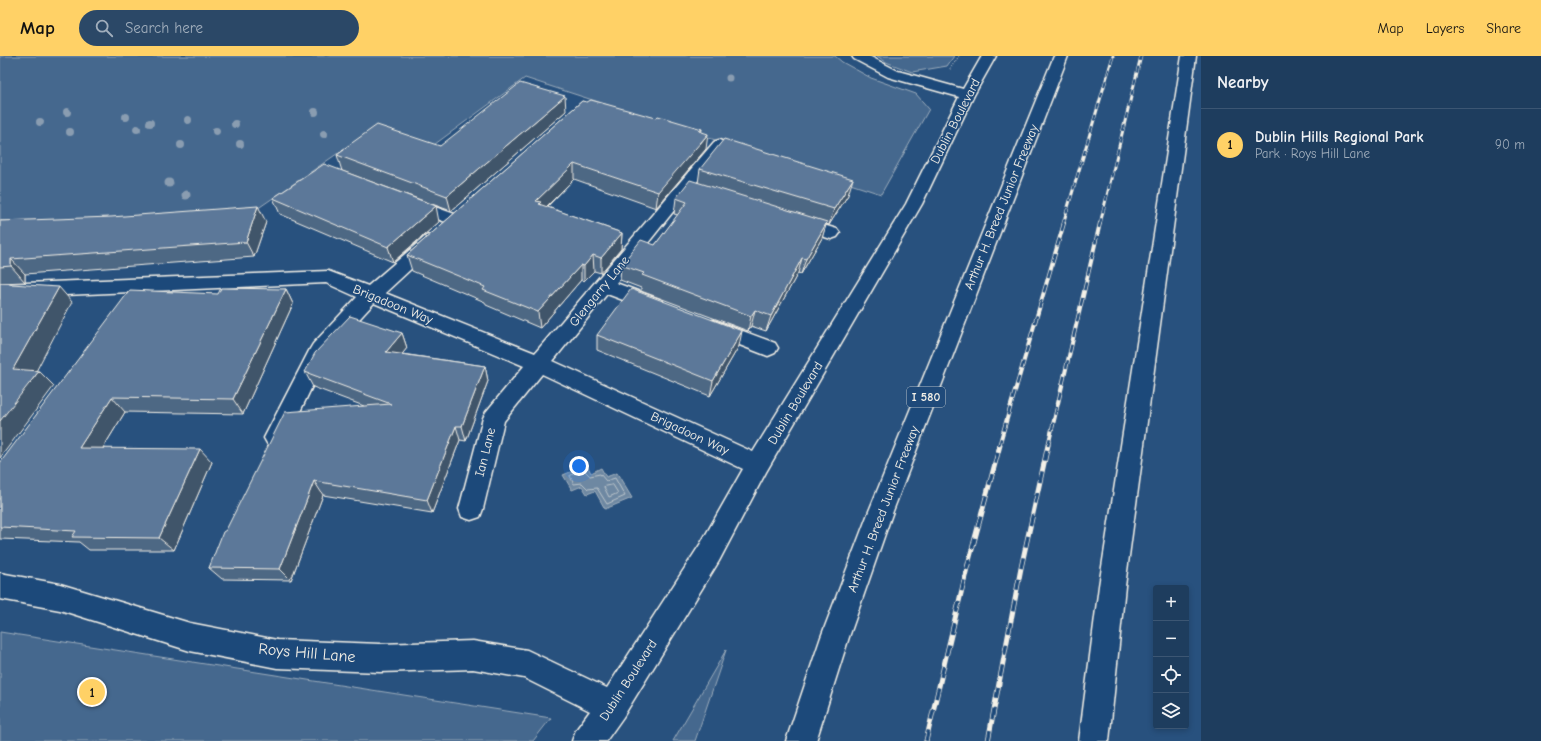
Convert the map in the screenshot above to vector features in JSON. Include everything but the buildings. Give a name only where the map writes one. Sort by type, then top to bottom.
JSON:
[{"type":"main road","points":[[859,56],[876,67],[898,76],[967,95]]},
{"type":"main road","name":"Dublin Boulevard","points":[[587,741],[612,706],[710,552],[758,465],[914,204],[967,95],[989,56]]},
{"type":"main road","name":"Arthur H. Breed Junior Freeway","points":[[801,741],[835,637],[884,503],[1061,56]]},
{"type":"main road","points":[[1094,741],[1113,579],[1189,56]]},
{"type":"main road","name":"Glengarry Lane","points":[[540,364],[604,286],[692,190],[719,144]]},
{"type":"main road","points":[[267,456],[320,349],[371,294],[460,215],[397,198]]},
{"type":"main road","points":[[779,217],[830,233]]},
{"type":"main road","name":"Brigadoon Way","points":[[0,291],[328,277],[540,364],[758,465]]},
{"type":"main road","points":[[129,303],[142,284]]},
{"type":"main road","points":[[604,286],[671,311]]},
{"type":"main road","points":[[693,320],[768,348]]},
{"type":"main road","name":"Ian Lane","points":[[471,509],[494,418],[540,364]]},
{"type":"main road","name":"Roys Hill Lane","points":[[0,586],[60,597],[190,637],[277,654],[380,658],[473,655],[527,664],[612,706]]},
{"type":"shaded area","points":[[0,56],[835,56],[842,62],[871,78],[916,94],[929,109],[881,194],[525,78],[431,147],[373,129],[257,209],[0,226]]},
{"type":"shaded area","points":[[877,56],[954,56],[947,66],[912,72],[886,62]]},
{"type":"shaded area","points":[[0,632],[551,718],[533,741],[0,741]]},
{"type":"shaded area","points":[[726,650],[695,741],[673,741]]},
{"type":"water","points":[[587,465],[591,473],[601,468],[606,477],[617,473],[632,498],[605,509],[595,491],[587,494],[582,486],[572,490],[563,475]]},
{"type":"railway","points":[[1063,224],[1113,56]]},
{"type":"railway","points":[[1100,224],[1141,56]]},
{"type":"railway","points":[[999,446],[1064,223]]},
{"type":"railway","points":[[1048,446],[1100,223]]},
{"type":"railway","points":[[926,741],[967,568],[1000,445]]},
{"type":"railway","points":[[988,741],[1021,568],[1048,445]]},
{"type":"place","name":"Dublin Hills Regional Park","points":[[92,692]]}]
